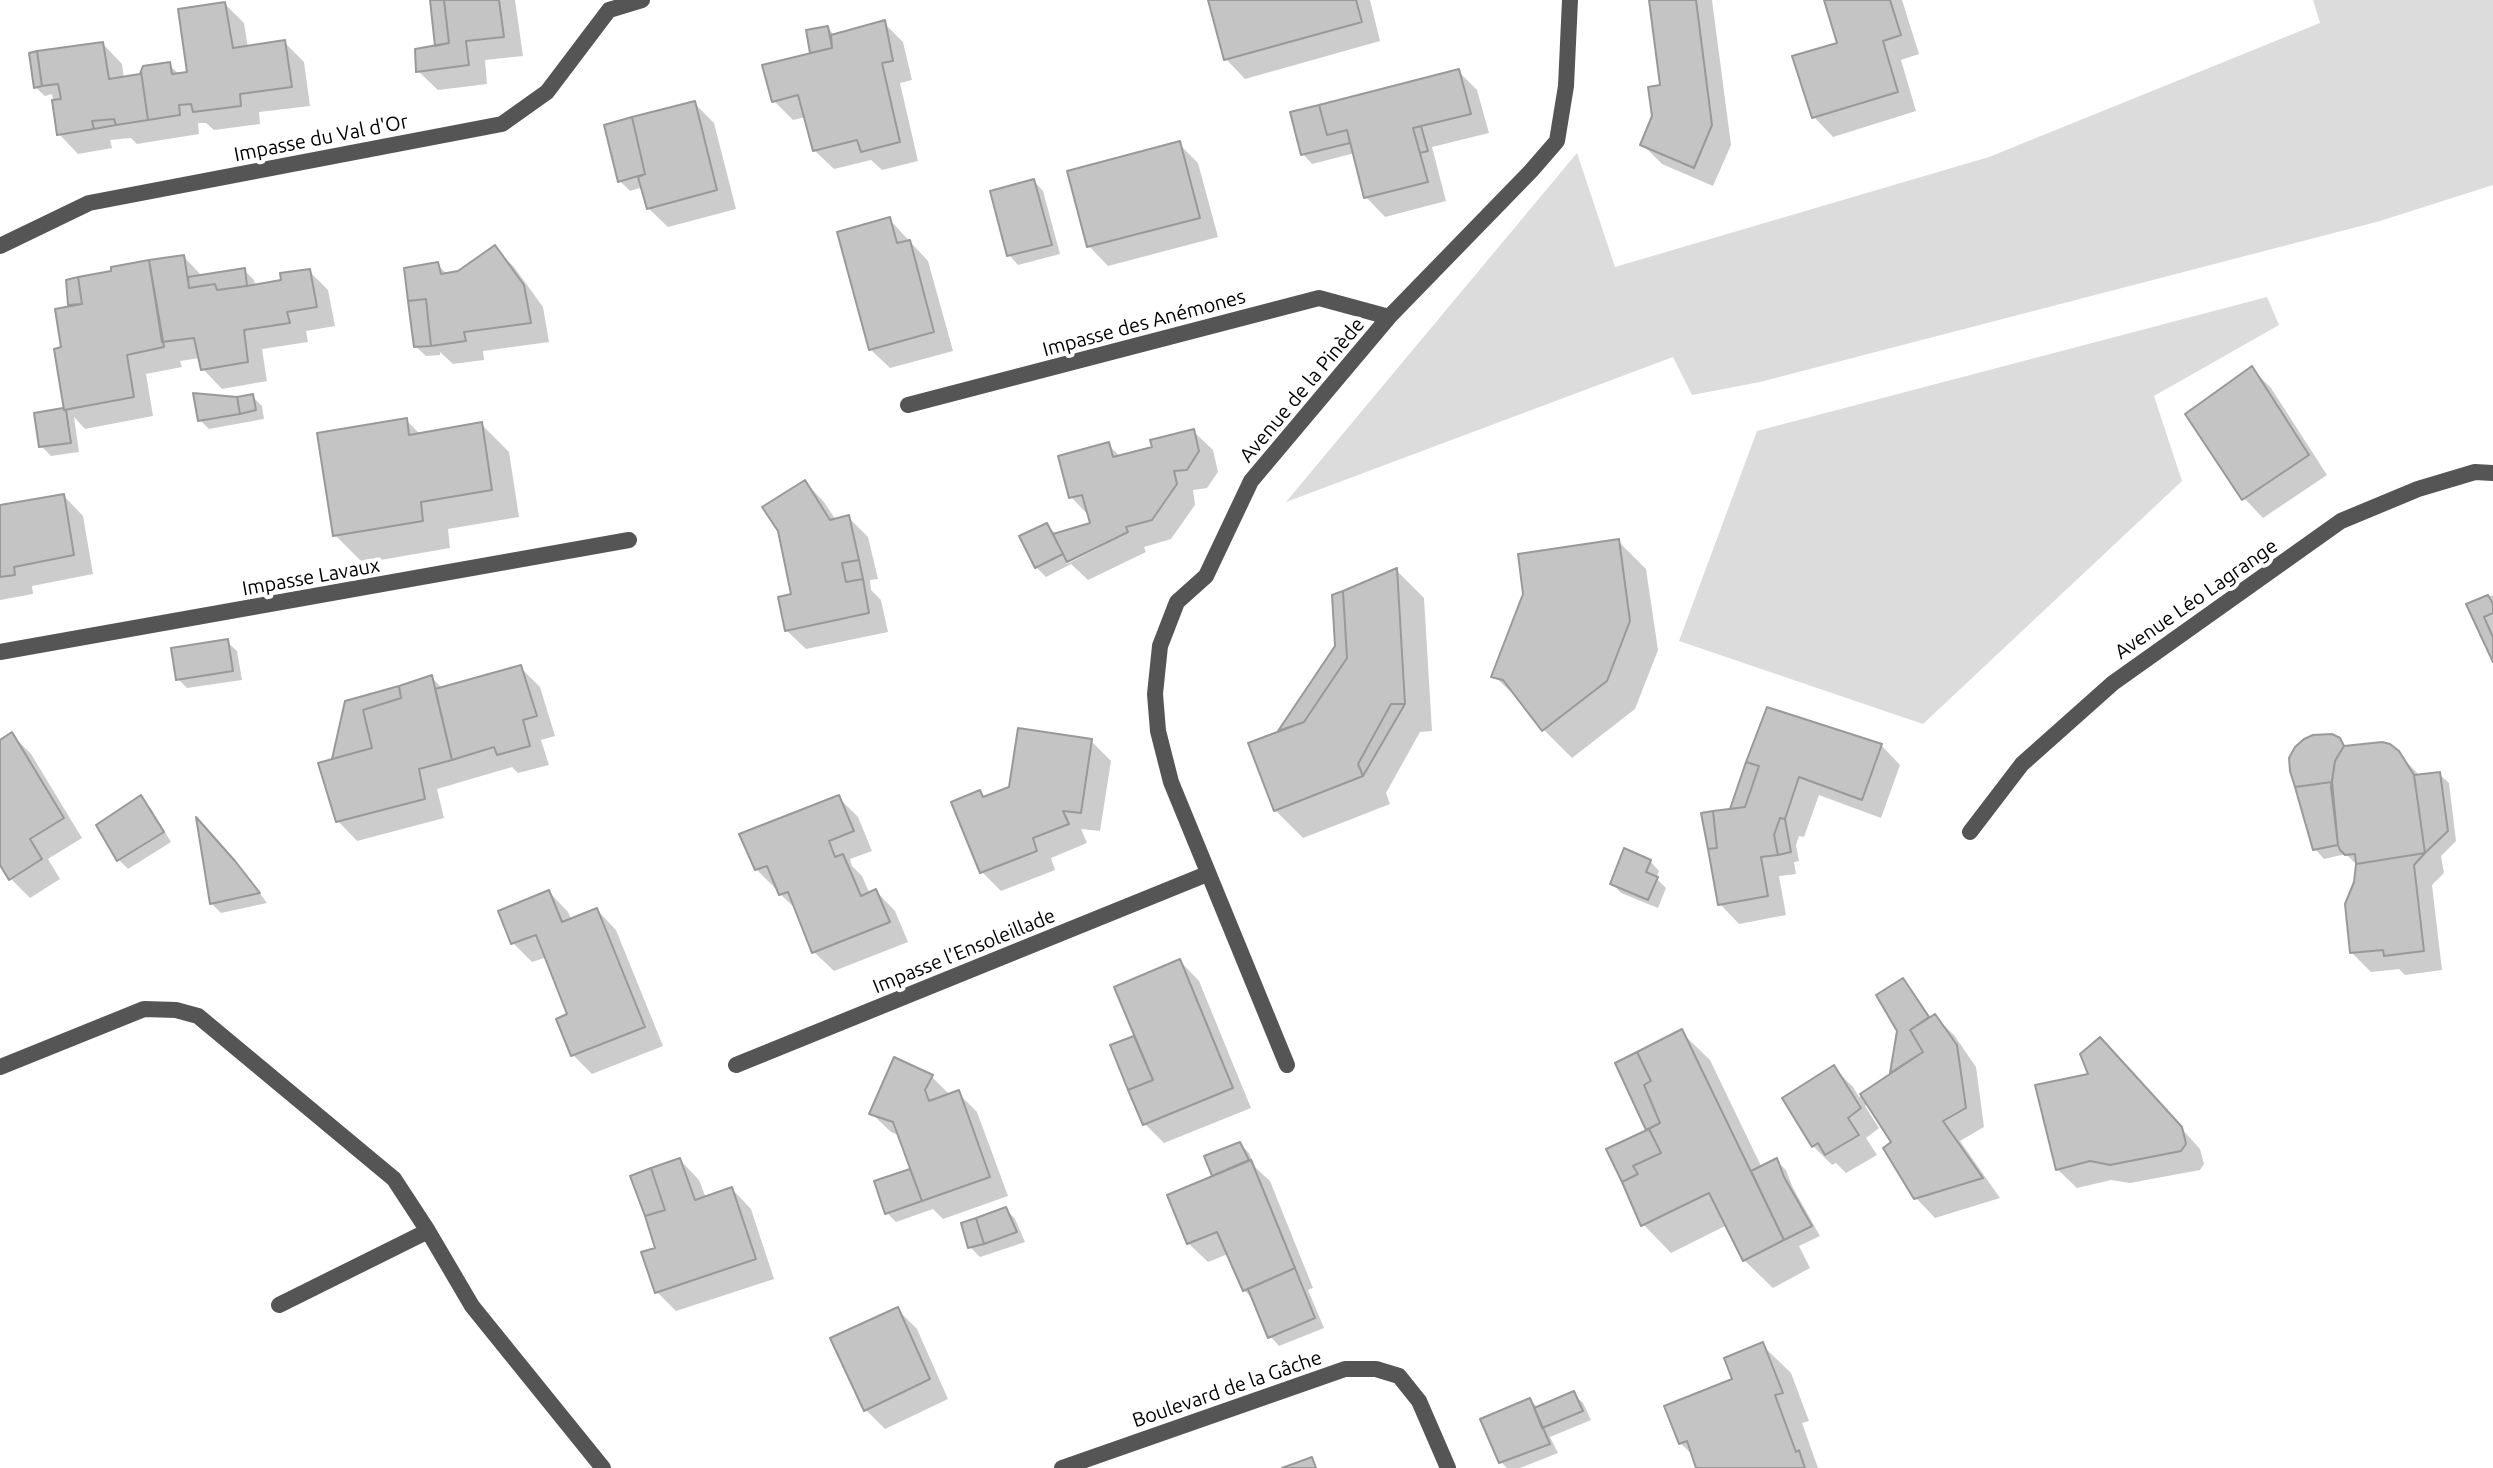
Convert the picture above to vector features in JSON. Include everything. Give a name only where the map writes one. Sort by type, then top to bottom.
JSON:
[{"type":"street","name":"Impasse du Val d'Or","points":[[0,246],[89,203],[502,124],[547,92],[607,5],[642,0]]},
{"type":"street","name":"Avenue de la Pinède","points":[[1287,1065],[1171,782],[1158,731],[1155,694],[1160,646],[1177,602],[1206,576],[1251,481],[1389,317],[1557,141],[1566,86],[1570,0]]},
{"type":"street","name":"Impasse des Anémones","points":[[908,405],[1319,298],[1389,317]]},
{"type":"street","name":"Avenue Léo Lagrange","points":[[1970,832],[2022,764],[2113,683],[2341,521],[2418,489],[2475,472],[2493,473]]},
{"type":"street","name":"Impasse Lavaux","points":[[0,652],[629,540]]},
{"type":"street","name":"Impasse l’Ensoleillade","points":[[736,1065],[1207,874]]},
{"type":"street","points":[[0,1067],[144,1009],[176,1010],[198,1016],[394,1179],[472,1306],[603,1468]]},
{"type":"street","points":[[279,1305],[428,1231]]},
{"type":"street","name":"Boulevard de la Gâche","points":[[1062,1468],[1345,1369],[1376,1369],[1399,1376],[1419,1401],[1448,1468]]},
{"type":"shaded area","points":[[2313,0],[2493,0],[2493,185],[2380,221],[1760,382],[1692,395],[1673,357],[1286,502],[1577,153],[1615,267],[1989,157],[2320,23]]},
{"type":"shaded area","points":[[2267,297],[2279,325],[2154,396],[2182,481],[1923,724],[1679,641],[1757,431]]},
{"type":"building","points":[[430,0],[444,0],[449,43],[435,46]]},
{"type":"building","points":[[444,0],[499,0],[504,37],[466,41],[469,65],[416,72],[415,49],[449,43]]},
{"type":"building","points":[[1208,0],[1356,0],[1362,22],[1224,60]]},
{"type":"building","points":[[1649,0],[1696,0],[1712,125],[1694,168],[1640,145],[1652,116],[1648,87],[1660,85]]},
{"type":"building","points":[[1824,0],[1890,0],[1901,35],[1883,41],[1898,92],[1812,118],[1792,56],[1837,43]]},
{"type":"building","points":[[225,2],[233,48],[285,40],[292,87],[240,94],[241,106],[193,112],[191,104],[179,105],[180,115],[148,120],[141,71],[143,66],[170,62],[172,74],[187,72],[178,9]]},
{"type":"building","points":[[885,20],[893,61],[882,63],[900,142],[861,152],[857,140],[813,151],[798,95],[772,102],[762,65],[832,48],[831,35]]},
{"type":"building","points":[[828,26],[832,48],[810,53],[806,30]]},
{"type":"building","points":[[103,42],[109,79],[140,74],[141,71],[148,120],[116,125],[114,119],[92,121],[94,129],[57,135],[52,100],[61,99],[58,84],[42,86],[37,51]]},
{"type":"building","points":[[37,51],[42,86],[34,88],[29,53]]},
{"type":"building","points":[[1459,69],[1471,114],[1413,128],[1428,182],[1364,198],[1347,130],[1327,135],[1319,105]]},
{"type":"building","points":[[695,101],[717,190],[647,209],[638,177],[645,174],[632,117]]},
{"type":"building","points":[[1319,105],[1327,135],[1347,130],[1350,143],[1301,155],[1290,112]]},
{"type":"building","points":[[632,117],[645,174],[618,182],[604,125]]},
{"type":"building","points":[[114,119],[116,125],[94,129],[92,121]]},
{"type":"building","points":[[1421,126],[1428,151],[1420,153],[1413,128]]},
{"type":"building","points":[[1180,141],[1200,218],[1087,247],[1067,171]]},
{"type":"building","points":[[1034,179],[1052,245],[1007,256],[990,191]]},
{"type":"building","points":[[890,217],[897,243],[910,240],[934,332],[869,350],[837,232]]},
{"type":"building","points":[[495,245],[524,285],[531,323],[464,332],[466,341],[431,346],[426,299],[408,301],[404,268],[438,262],[441,274],[458,271]]},
{"type":"building","points":[[184,255],[189,288],[215,284],[217,290],[247,286],[281,280],[280,273],[310,269],[317,307],[287,312],[290,323],[244,330],[248,362],[201,370],[194,338],[162,342],[149,260]]},
{"type":"building","points":[[149,260],[164,347],[127,355],[134,397],[64,410],[54,349],[61,347],[55,309],[82,304],[78,277]]},
{"type":"building","points":[[245,268],[247,286],[217,290],[215,284],[189,288],[188,277]]},
{"type":"building","points":[[78,277],[82,304],[68,305],[66,280]]},
{"type":"building","points":[[426,299],[431,346],[414,347],[408,301]]},
{"type":"building","points":[[2252,366],[2309,455],[2242,500],[2185,414]]},
{"type":"building","points":[[193,393],[237,397],[240,414],[198,421]]},
{"type":"building","points":[[253,394],[256,410],[240,414],[237,397]]},
{"type":"building","points":[[66,410],[71,443],[39,447],[34,413]]},
{"type":"building","points":[[407,418],[409,435],[482,422],[492,490],[421,502],[423,521],[333,536],[317,433]]},
{"type":"building","points":[[1194,429],[1199,451],[1187,470],[1174,471],[1177,484],[1152,520],[1126,527],[1128,532],[1067,562],[1053,534],[1090,523],[1082,495],[1069,498],[1058,456],[1109,442],[1113,457],[1152,447],[1150,440]]},
{"type":"building","points":[[805,480],[830,520],[849,515],[859,560],[842,563],[846,582],[863,579],[869,613],[785,631],[778,597],[791,594],[778,531],[762,507]]},
{"type":"building","points":[[64,494],[74,555],[14,567],[15,575],[0,577],[0,505]]},
{"type":"building","points":[[1047,523],[1063,554],[1035,568],[1019,536]]},
{"type":"building","points":[[1619,539],[1630,621],[1607,681],[1542,731],[1503,680],[1491,677],[1523,594],[1518,554]]},
{"type":"building","points":[[859,560],[863,579],[846,582],[842,563]]},
{"type":"building","points":[[1397,568],[1405,704],[1391,704],[1358,764],[1363,776],[1274,811],[1248,743],[1304,722],[1347,658],[1343,591]]},
{"type":"building","points":[[1343,591],[1347,658],[1304,722],[1278,731],[1335,646],[1332,595]]},
{"type":"building","points":[[2488,595],[2493,604],[2493,613],[2484,617],[2493,637],[2493,662],[2466,604]]},
{"type":"building","points":[[228,639],[233,671],[176,680],[171,648]]},
{"type":"building","points":[[521,665],[537,716],[523,720],[530,746],[497,755],[494,747],[452,760],[435,689]]},
{"type":"building","points":[[432,675],[452,760],[419,769],[425,799],[336,822],[318,763],[372,748],[363,710],[401,698],[399,686]]},
{"type":"building","points":[[399,686],[401,698],[363,710],[372,748],[332,759],[345,701]]},
{"type":"building","points":[[1391,704],[1405,704],[1363,776],[1358,764]]},
{"type":"building","points":[[1767,707],[1882,744],[1862,800],[1799,777],[1785,819],[1780,818],[1774,835],[1778,855],[1761,857],[1768,896],[1718,905],[1708,849],[1717,848],[1713,811],[1745,807],[1759,766],[1746,762]]},
{"type":"building","points":[[1018,728],[1092,739],[1081,813],[1063,811],[1069,824],[1033,838],[1037,851],[980,873],[951,802],[980,790],[983,797],[1009,787]]},
{"type":"building","points":[[12,732],[64,818],[30,839],[42,859],[9,880],[0,865],[0,740]]},
{"type":"building","points":[[2332,734],[2340,738],[2344,746],[2335,761],[2332,782],[2295,787],[2289,758],[2295,747],[2313,735]]},
{"type":"building","points":[[2382,742],[2399,751],[2414,775],[2425,853],[2356,864],[2355,854],[2345,855],[2338,845],[2331,787],[2335,761],[2344,746]]},
{"type":"building","points":[[1746,762],[1759,766],[1745,807],[1730,809]]},
{"type":"building","points":[[2440,772],[2448,831],[2425,853],[2414,775]]},
{"type":"building","points":[[2332,782],[2338,845],[2313,850],[2295,787]]},
{"type":"building","points":[[141,795],[164,832],[117,861],[96,825]]},
{"type":"building","points":[[839,795],[854,831],[829,841],[835,857],[843,854],[861,896],[876,889],[890,922],[812,953],[788,892],[779,895],[767,866],[755,870],[739,834]]},
{"type":"building","points":[[1713,811],[1717,848],[1708,849],[1701,813]]},
{"type":"building","points":[[196,817],[235,861],[260,893],[210,904]]},
{"type":"building","points":[[1780,818],[1785,819],[1791,852],[1778,855],[1774,835]]},
{"type":"building","points":[[1624,848],[1651,860],[1646,872],[1658,877],[1648,900],[1610,884]]},
{"type":"building","points":[[2425,853],[2414,865],[2424,951],[2384,956],[2383,950],[2350,953],[2345,904],[2354,882],[2356,864]]},
{"type":"building","points":[[549,890],[562,922],[597,908],[645,1027],[571,1056],[556,1019],[567,1014],[536,935],[511,944],[498,911]]},
{"type":"building","points":[[1180,959],[1233,1088],[1143,1125],[1128,1090],[1153,1080],[1114,987]]},
{"type":"building","points":[[1903,978],[1929,1017],[1910,1030],[1923,1052],[1890,1073],[1897,1031],[1876,995]]},
{"type":"building","points":[[1935,1014],[1957,1045],[1966,1108],[1943,1121],[1983,1178],[1914,1199],[1883,1148],[1891,1142],[1860,1094],[1923,1052],[1910,1030]]},
{"type":"building","points":[[1682,1029],[1784,1240],[1743,1261],[1709,1193],[1641,1226],[1622,1182],[1638,1174],[1633,1166],[1661,1153],[1649,1129],[1660,1123],[1644,1085],[1651,1081],[1637,1052]]},
{"type":"building","points":[[1134,1036],[1153,1080],[1128,1090],[1110,1045]]},
{"type":"building","points":[[2100,1037],[2182,1127],[2186,1144],[2181,1151],[2110,1165],[2090,1161],[2056,1170],[2035,1085],[2088,1074],[2080,1054]]},
{"type":"building","points":[[1637,1052],[1651,1081],[1644,1085],[1660,1123],[1646,1130],[1615,1063]]},
{"type":"building","points":[[894,1057],[933,1075],[925,1090],[929,1101],[959,1090],[990,1177],[922,1201],[893,1122],[869,1114]]},
{"type":"building","points":[[1834,1065],[1861,1108],[1848,1118],[1859,1135],[1825,1155],[1818,1143],[1812,1147],[1782,1098]]},
{"type":"building","points":[[1649,1129],[1661,1153],[1633,1166],[1638,1174],[1622,1182],[1606,1149]]},
{"type":"building","points":[[1240,1142],[1249,1160],[1212,1176],[1204,1156]]},
{"type":"building","points":[[680,1158],[695,1200],[732,1187],[756,1259],[655,1293],[641,1252],[655,1248],[645,1216],[665,1210],[651,1168]]},
{"type":"building","points":[[1777,1158],[1784,1177],[1812,1226],[1784,1240],[1751,1171]]},
{"type":"building","points":[[1251,1160],[1295,1268],[1243,1291],[1217,1232],[1187,1244],[1167,1195]]},
{"type":"building","points":[[651,1168],[665,1210],[645,1216],[630,1176]]},
{"type":"building","points":[[910,1169],[922,1201],[885,1214],[874,1181]]},
{"type":"building","points":[[1006,1207],[1017,1232],[984,1244],[976,1218]]},
{"type":"building","points":[[976,1218],[984,1244],[968,1248],[961,1223]]},
{"type":"building","points":[[1295,1268],[1315,1318],[1268,1338],[1248,1289]]},
{"type":"building","points":[[898,1307],[930,1379],[864,1411],[830,1338]]},
{"type":"building","points":[[1763,1342],[1783,1393],[1775,1395],[1805,1468],[1696,1468],[1687,1441],[1679,1444],[1664,1406],[1732,1379],[1724,1358]]},
{"type":"building","points":[[1574,1391],[1583,1411],[1542,1428],[1534,1408]]},
{"type":"building","points":[[1530,1398],[1550,1444],[1499,1463],[1480,1419]]},
{"type":"building","points":[[1312,1457],[1316,1468],[1282,1468]]}]
